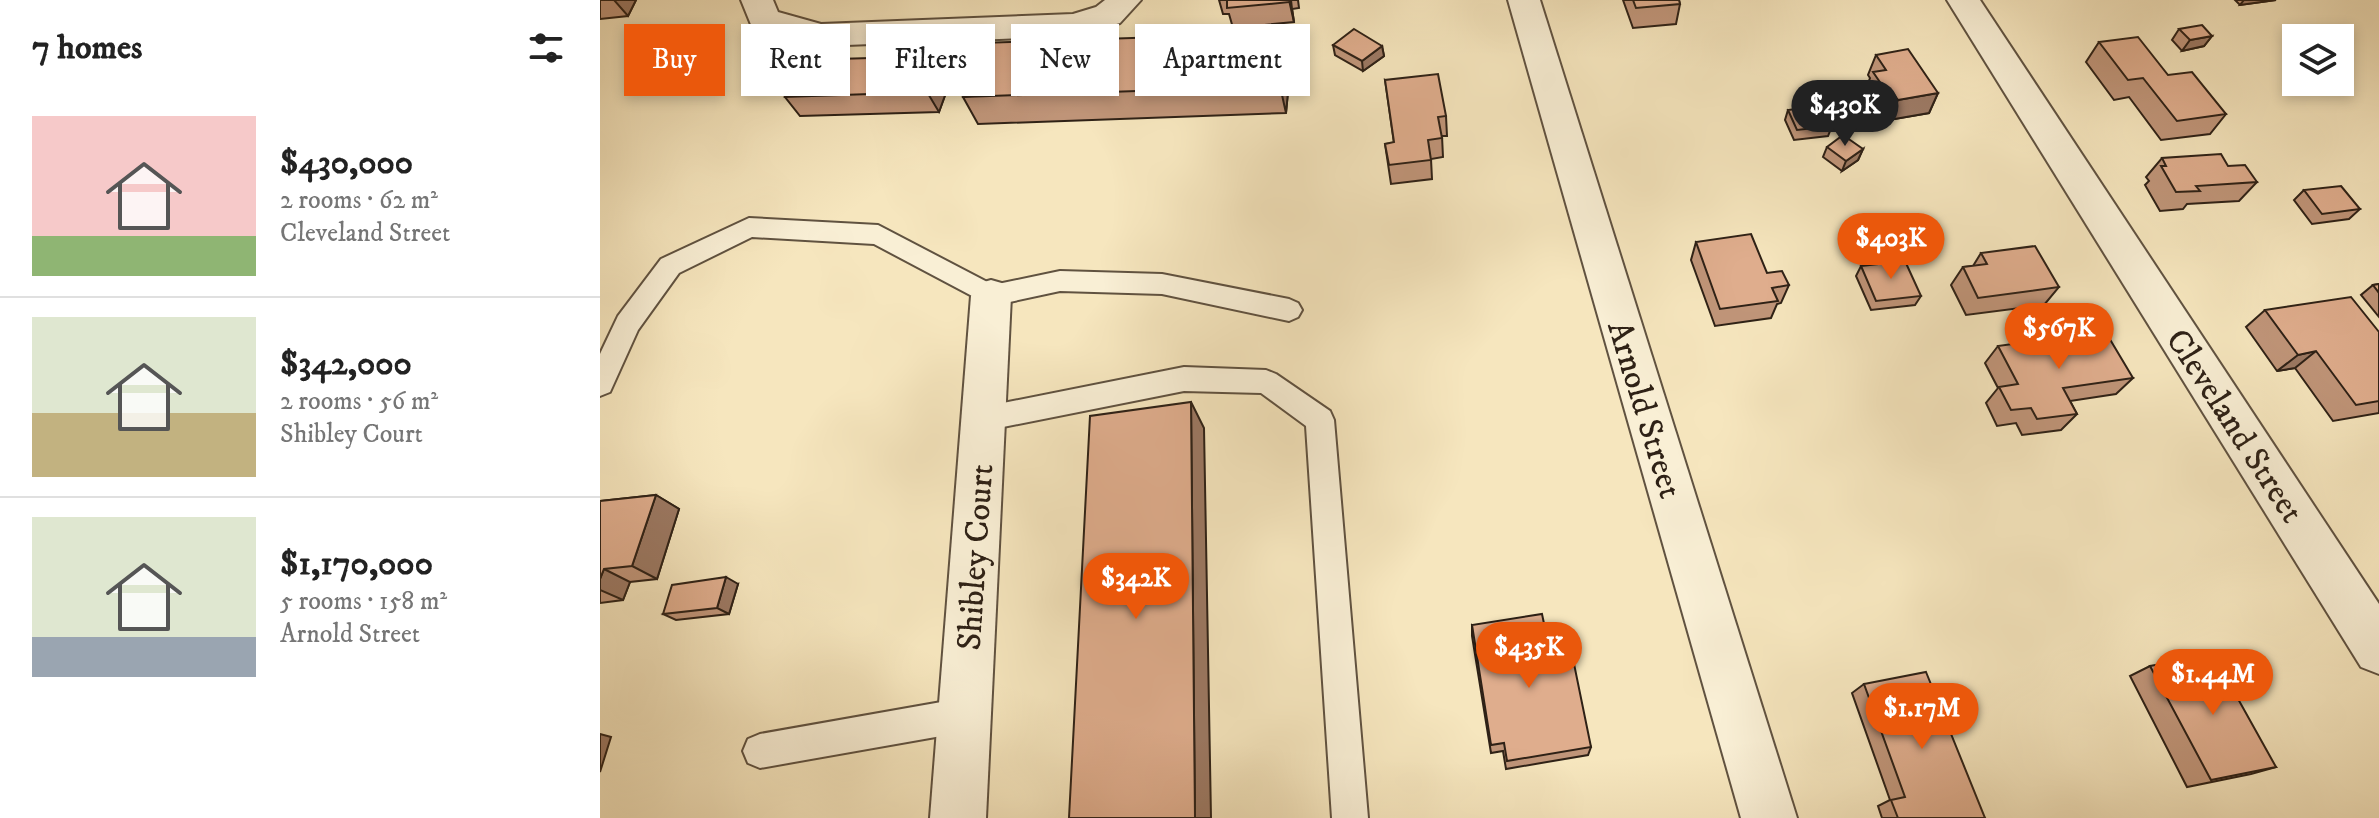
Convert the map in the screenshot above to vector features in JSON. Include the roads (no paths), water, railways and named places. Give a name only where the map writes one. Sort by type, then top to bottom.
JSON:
[{"type":"street","points":[[757,1],[764,19],[821,35],[1074,25],[1108,15],[1125,0]]},
{"type":"street","name":"Arnold Street","points":[[1524,0],[1769,818]]},
{"type":"street","name":"Cleveland Street","points":[[1963,0],[2379,649]]},
{"type":"street","name":"Shibley Court","points":[[958,818],[991,296]]},
{"type":"lane","points":[[600,384],[627,324],[670,266],[749,227],[878,235],[991,296],[1060,281],[1162,284],[1289,310]]},
{"type":"lane","points":[[983,419],[1184,379],[1266,382],[1320,420],[1350,818]]},
{"type":"lane","points":[[760,751],[964,715]]}]
